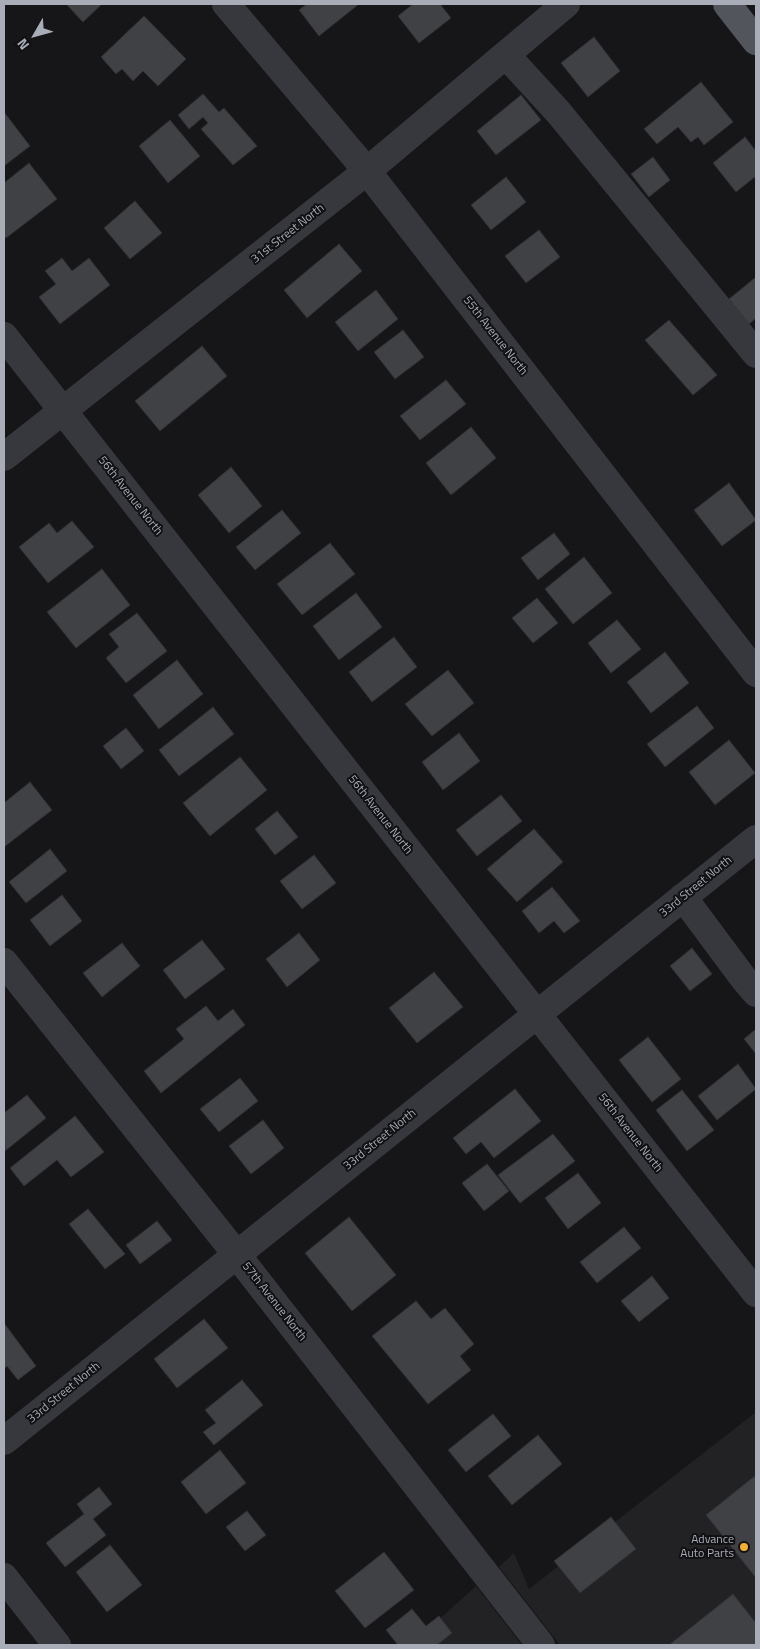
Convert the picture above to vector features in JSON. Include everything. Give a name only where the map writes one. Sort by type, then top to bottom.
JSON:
[{"type":"main road","points":[[727,4],[756,41]]},
{"type":"street","name":"55th Avenue North","points":[[226,4],[367,171],[756,673]]},
{"type":"street","name":"31st Street North","points":[[4,457],[367,171],[566,4]]},
{"type":"street","points":[[506,55],[559,113],[756,354]]},
{"type":"street","name":"56th Avenue North","points":[[4,336],[756,1292]]},
{"type":"street","name":"33rd Street North","points":[[4,1442],[756,839]]},
{"type":"street","points":[[683,897],[756,993]]},
{"type":"street","name":"57th Avenue North","points":[[4,962],[237,1255],[541,1645]]},
{"type":"street","points":[[4,1576],[57,1645]]},
{"type":"shaded area","points":[[756,1412],[756,1645],[560,1645],[499,1567],[514,1553],[529,1589]]},
{"type":"shaded area","points":[[476,1586],[522,1645],[411,1645]]},
{"type":"building","points":[[66,4],[102,4],[83,22]]},
{"type":"building","points":[[307,4],[359,4],[319,36],[299,10]]},
{"type":"building","points":[[413,4],[440,4],[451,18],[419,43],[398,16]]},
{"type":"building","points":[[144,16],[186,59],[158,86],[143,71],[133,81],[122,69],[116,74],[101,57]]},
{"type":"building","points":[[594,37],[620,71],[588,97],[561,63]]},
{"type":"building","points":[[701,82],[733,122],[704,145],[698,137],[691,142],[678,127],[657,144],[644,129]]},
{"type":"building","points":[[203,94],[219,112],[224,108],[257,146],[233,165],[201,129],[208,123],[203,117],[189,129],[178,115]]},
{"type":"building","points":[[521,95],[541,120],[496,155],[477,131]]},
{"type":"building","points":[[4,112],[30,146],[4,166]]},
{"type":"building","points":[[170,120],[200,156],[168,183],[139,146]]},
{"type":"building","points":[[745,137],[756,151],[756,176],[736,192],[713,163]]},
{"type":"building","points":[[653,157],[670,180],[649,197],[631,174]]},
{"type":"building","points":[[29,163],[57,199],[6,238],[4,236],[4,183]]},
{"type":"building","points":[[506,177],[526,202],[491,230],[471,205]]},
{"type":"building","points":[[135,201],[162,233],[130,259],[104,228]]},
{"type":"building","points":[[539,230],[560,257],[526,283],[505,256]]},
{"type":"building","points":[[339,244],[362,271],[307,318],[284,290]]},
{"type":"building","points":[[62,258],[72,271],[89,258],[110,285],[60,324],[39,297],[56,284],[45,271]]},
{"type":"building","points":[[756,277],[756,318],[749,324],[729,299]]},
{"type":"building","points":[[376,290],[398,319],[358,351],[335,322]]},
{"type":"building","points":[[669,320],[717,375],[693,395],[645,340]]},
{"type":"building","points":[[403,330],[424,357],[395,379],[374,352]]},
{"type":"building","points":[[202,346],[227,376],[160,431],[135,401]]},
{"type":"building","points":[[446,380],[466,404],[420,440],[400,416]]},
{"type":"building","points":[[471,427],[496,458],[451,495],[426,463]]},
{"type":"building","points":[[231,467],[262,506],[229,533],[198,495]]},
{"type":"building","points":[[729,483],[756,520],[722,546],[694,510]]},
{"type":"building","points":[[282,510],[301,533],[255,570],[236,547]]},
{"type":"building","points":[[72,521],[94,547],[48,583],[19,547],[49,523],[57,533]]},
{"type":"building","points":[[554,533],[570,554],[538,580],[521,558]]},
{"type":"building","points":[[330,543],[355,574],[302,615],[277,584]]},
{"type":"building","points":[[584,557],[612,593],[573,624],[545,589]]},
{"type":"building","points":[[102,569],[130,605],[76,648],[47,612]]},
{"type":"building","points":[[356,593],[382,627],[339,660],[313,626]]},
{"type":"building","points":[[537,598],[558,623],[533,643],[512,618]]},
{"type":"building","points":[[137,613],[167,651],[126,683],[106,658],[119,647],[109,634]]},
{"type":"building","points":[[617,620],[641,649],[611,673],[588,643]]},
{"type":"building","points":[[394,637],[417,667],[372,702],[349,672]]},
{"type":"building","points":[[665,652],[689,683],[651,713],[627,682]]},
{"type":"building","points":[[177,660],[203,694],[159,729],[133,695]]},
{"type":"building","points":[[448,670],[474,703],[432,736],[405,704]]},
{"type":"building","points":[[697,706],[714,728],[665,767],[647,744]]},
{"type":"building","points":[[213,707],[234,734],[179,776],[159,750]]},
{"type":"building","points":[[126,728],[144,751],[121,769],[103,746]]},
{"type":"building","points":[[459,733],[480,761],[443,790],[422,762]]},
{"type":"building","points":[[729,740],[755,773],[715,805],[689,772]]},
{"type":"building","points":[[240,757],[267,790],[210,836],[183,803]]},
{"type":"building","points":[[30,782],[52,810],[4,847],[4,803]]},
{"type":"building","points":[[501,795],[522,821],[477,856],[456,830]]},
{"type":"building","points":[[277,811],[298,837],[275,855],[255,829]]},
{"type":"building","points":[[534,829],[563,862],[517,902],[487,869]]},
{"type":"building","points":[[50,849],[67,871],[26,903],[9,882]]},
{"type":"building","points":[[314,855],[336,883],[302,909],[280,881]]},
{"type":"building","points":[[552,887],[580,921],[564,933],[554,921],[539,933],[522,911]]},
{"type":"building","points":[[62,895],[82,921],[50,946],[30,920]]},
{"type":"building","points":[[299,933],[320,960],[287,987],[266,959]]},
{"type":"building","points":[[202,940],[225,969],[185,999],[163,970]]},
{"type":"building","points":[[122,943],[140,966],[102,997],[83,973]]},
{"type":"building","points":[[692,948],[712,974],[690,991],[670,966]]},
{"type":"building","points":[[434,972],[463,1007],[417,1043],[389,1008]]},
{"type":"building","points":[[206,1006],[218,1021],[233,1009],[245,1025],[161,1093],[144,1071],[184,1039],[176,1029]]},
{"type":"building","points":[[756,1029],[756,1054],[744,1039]]},
{"type":"building","points":[[648,1037],[681,1079],[652,1102],[619,1060]]},
{"type":"building","points":[[738,1064],[756,1089],[717,1120],[698,1096]]},
{"type":"building","points":[[240,1078],[258,1101],[219,1132],[200,1109]]},
{"type":"building","points":[[515,1089],[541,1121],[494,1158],[481,1142],[466,1154],[453,1138]]},
{"type":"building","points":[[682,1090],[714,1130],[687,1151],[656,1110]]},
{"type":"building","points":[[27,1095],[46,1118],[5,1151],[4,1113]]},
{"type":"building","points":[[75,1116],[104,1152],[71,1177],[57,1160],[24,1186],[10,1168]]},
{"type":"building","points":[[263,1120],[284,1148],[251,1174],[229,1146]]},
{"type":"building","points":[[553,1134],[575,1161],[520,1203],[498,1175]]},
{"type":"building","points":[[487,1164],[509,1191],[484,1211],[462,1183]]},
{"type":"building","points":[[578,1173],[601,1203],[568,1229],[545,1198]]},
{"type":"building","points":[[88,1209],[125,1254],[105,1269],[69,1224]]},
{"type":"building","points":[[349,1217],[396,1275],[352,1311],[305,1253]]},
{"type":"building","points":[[157,1221],[172,1240],[140,1264],[126,1245]]},
{"type":"building","points":[[624,1227],[641,1248],[597,1283],[580,1262]]},
{"type":"building","points":[[652,1276],[669,1298],[639,1322],[621,1301]]},
{"type":"building","points":[[416,1301],[431,1319],[445,1308],[474,1344],[460,1356],[471,1370],[428,1404],[372,1336]]},
{"type":"building","points":[[204,1319],[228,1348],[177,1388],[154,1359]]},
{"type":"building","points":[[4,1323],[36,1366],[18,1380],[7,1366],[4,1369]]},
{"type":"building","points":[[242,1380],[263,1405],[214,1445],[203,1432],[216,1423],[205,1410]]},
{"type":"building","points":[[493,1414],[511,1436],[466,1472],[448,1450]]},
{"type":"building","points":[[538,1435],[562,1464],[512,1505],[488,1476]]},
{"type":"building","points":[[220,1450],[246,1483],[206,1514],[181,1482]]},
{"type":"building","name":"Advance Auto Parts","points":[[756,1475],[756,1578],[706,1515]]},
{"type":"building","points":[[99,1487],[112,1504],[93,1519],[106,1535],[65,1567],[46,1543],[84,1514],[77,1504]]},
{"type":"building","points":[[247,1511],[266,1535],[245,1551],[226,1527]]},
{"type":"building","points":[[611,1517],[636,1549],[580,1593],[554,1561]]},
{"type":"building","points":[[110,1545],[142,1585],[107,1612],[76,1572]]},
{"type":"building","points":[[384,1552],[414,1590],[365,1628],[335,1591]]},
{"type":"building","points":[[733,1594],[756,1623],[756,1645],[669,1645]]},
{"type":"building","points":[[412,1609],[426,1626],[439,1616],[452,1633],[437,1645],[398,1645],[386,1630]]},
{"type":"place","name":"Advance Auto Parts","points":[[744,1547]]}]
